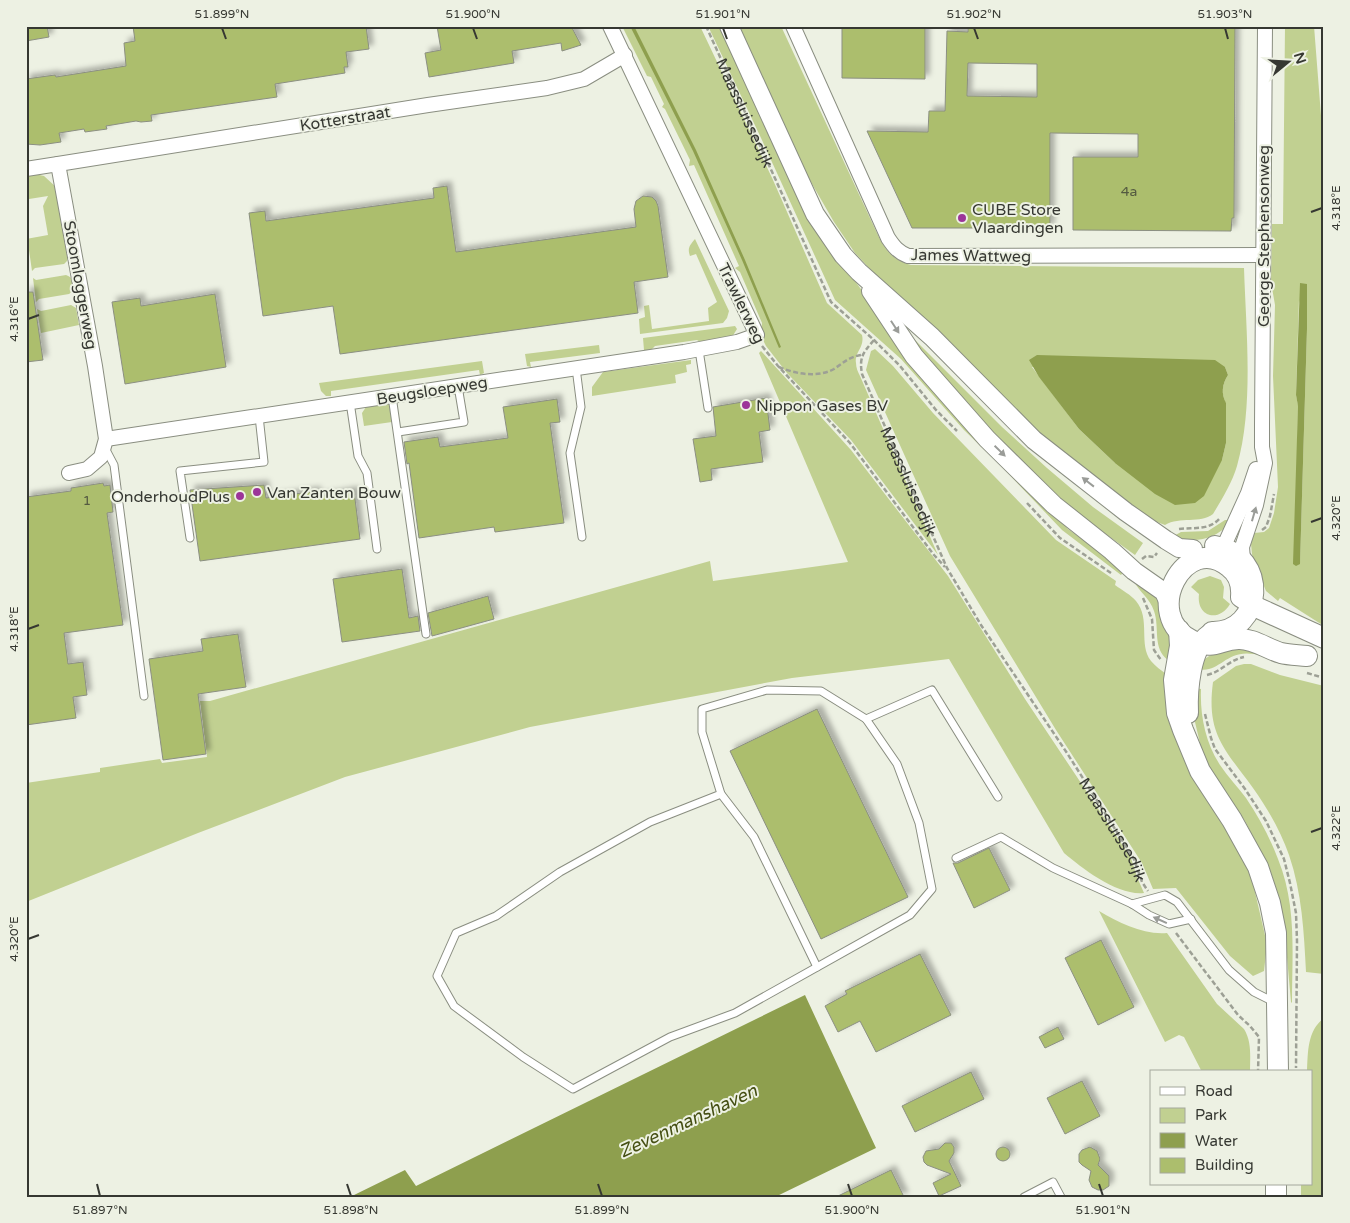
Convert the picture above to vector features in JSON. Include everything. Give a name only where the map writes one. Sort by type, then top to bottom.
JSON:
[{"type":"main road","points":[[1218,553],[1239,580],[1241,597],[1259,594],[1318,635]]},
{"type":"main road","points":[[1207,638],[1189,638],[1179,630],[1170,614],[1170,593],[1177,575],[1192,556],[1201,559],[1218,553],[1236,554],[1243,560],[1253,576],[1253,596],[1235,633]]},
{"type":"main road","points":[[1170,593],[1179,593],[1183,610],[1188,620],[1215,645],[1247,628],[1312,664]]},
{"type":"main road","points":[[1179,630],[1180,646],[1191,671]]},
{"type":"main road","points":[[1207,638],[1191,671],[1174,680],[1177,713],[1200,771],[1232,820],[1258,867],[1270,903],[1276,933],[1278,1070]]},
{"type":"street","name":"Trawlerweg","points":[[610,26],[757,335]]},
{"type":"street","name":"Maassluissedijk","points":[[729,26],[815,214],[842,255],[932,337],[1034,440],[1126,512],[1144,538],[1178,560],[1192,556]]},
{"type":"street","name":"James Wattweg","points":[[793,26],[888,238],[894,248],[901,253],[908,256],[1263,255]]},
{"type":"street","name":"George Stephensonweg","points":[[1243,560],[1242,547],[1256,505],[1265,462],[1262,447],[1265,26]]},
{"type":"street","name":"Kotterstraat","points":[[58,164],[547,88],[584,79],[625,55]]},
{"type":"street","points":[[26,169],[58,164]]},
{"type":"street","name":"Stoomloggerweg","points":[[58,164],[95,366],[105,442]]},
{"type":"street","name":"Maassluissedijk","points":[[859,272],[914,356],[987,439],[1054,505],[1112,551],[1139,564],[1170,593]]},
{"type":"street","name":"Beugsloepweg","points":[[105,442],[259,416],[699,350],[737,342],[757,335]]},
{"type":"street","points":[[69,473],[87,470],[101,457],[105,442]]},
{"type":"street","name":"George Stephensonweg","points":[[1218,553],[1248,493],[1262,447]]},
{"type":"lane","points":[[699,350],[708,408]]},
{"type":"lane","points":[[576,368],[581,407],[570,453],[582,537]]},
{"type":"lane","points":[[398,432],[464,422],[458,386]]},
{"type":"lane","points":[[392,396],[426,634]]},
{"type":"lane","points":[[350,402],[358,456],[367,473],[376,549]]},
{"type":"lane","points":[[190,538],[180,471],[264,462],[259,416]]},
{"type":"lane","points":[[105,442],[114,465],[144,696]]},
{"type":"lane","points":[[721,794],[650,822],[560,872],[496,916],[456,933],[437,976],[441,984],[454,1006],[524,1057],[573,1089],[670,1037],[735,1013],[910,915],[932,890],[919,823],[897,764],[866,719],[821,691],[766,690],[702,709],[702,732],[721,794],[754,837],[817,967]]},
{"type":"lane","points":[[866,719],[932,690],[998,797]]},
{"type":"lane","name":"Maassluissedijk","points":[[956,858],[1001,836],[1053,868],[1132,904],[1149,915],[1169,924]]},
{"type":"lane","name":"Maassluissedijk","points":[[1132,904],[1165,895],[1177,902],[1229,970],[1254,992],[1277,1003]]},
{"type":"lane","points":[[1169,924],[1191,919]]},
{"type":"lane","points":[[1024,1197],[1054,1182],[1061,1197]]},
{"type":"path","name":"Maassluissedijk","points":[[706,26],[831,302],[874,340],[862,355],[860,362],[862,374],[946,568],[980,625],[1067,754],[1134,859],[1142,882],[1154,898]]},
{"type":"path","name":"Trawlerweg","points":[[757,335],[763,347],[778,366],[850,443],[934,555],[946,568]]},
{"type":"path","points":[[778,366],[801,373],[821,373],[827,372],[845,360],[862,355]]},
{"type":"path","points":[[1138,592],[1147,605],[1152,618],[1153,644],[1156,654],[1166,664],[1191,671],[1212,674],[1234,660],[1242,657],[1252,657]]},
{"type":"path","points":[[1312,664],[1324,678]]},
{"type":"path","points":[[1169,924],[1238,1015],[1259,1037],[1258,1070]]},
{"type":"green space","points":[[622,26],[700,26],[773,180],[827,303],[862,335],[862,343],[856,359],[857,370],[938,555],[851,440],[787,373],[766,346],[761,336],[762,323],[740,272],[735,268],[739,266],[694,165],[689,166],[690,160],[665,109],[662,107],[664,104],[651,77],[647,76]]},
{"type":"green space","points":[[708,26],[723,26],[832,250],[869,300],[1019,476],[1068,529],[1125,570],[1121,575],[1062,530],[964,430],[901,359],[835,300]]},
{"type":"green space","points":[[738,26],[781,26],[879,237],[893,257],[904,263],[911,265],[1244,268],[1248,368],[1246,419],[1235,472],[1213,514],[1202,519],[1177,521],[1165,525],[1157,522],[1154,527],[1063,458],[886,286],[855,253],[834,222],[808,177]],"holes":[[[1032,367],[1225,367],[1228,375],[1223,389],[1223,397],[1226,404],[1226,443],[1222,460],[1115,463],[1079,429]]]},
{"type":"green space","points":[[1285,26],[1314,26],[1324,154],[1324,626],[1280,598],[1278,601],[1266,591],[1252,554],[1251,544],[1254,533],[1264,532],[1269,528],[1274,513],[1278,487],[1273,376],[1275,305],[1271,282],[1272,224],[1283,224]],"holes":[[[1299,300],[1307,329],[1300,563],[1296,565],[1298,405],[1296,395]]]},
{"type":"green space","points":[[35,174],[44,176],[57,188],[69,255],[64,264],[35,268],[32,271],[29,250],[26,250],[26,239],[48,235],[43,206],[48,196],[29,199],[26,202],[26,176]]},
{"type":"green space","points":[[695,239],[729,311],[727,318],[723,323],[640,334],[639,319],[645,317],[644,306],[649,305],[652,329],[709,321],[708,308],[717,302],[696,254],[690,256],[690,247]]},
{"type":"green space","points":[[66,275],[74,281],[73,291],[69,294],[39,299],[36,302],[33,278],[36,280]]},
{"type":"green space","points":[[71,305],[76,308],[79,325],[41,333],[37,309],[41,311]]},
{"type":"green space","points":[[735,326],[737,329],[732,337],[704,344],[697,340],[655,346],[646,352],[644,350],[643,338]]},
{"type":"green space","points":[[903,328],[1002,427],[1047,468],[1093,507],[1143,543],[1135,555],[1082,517],[1035,478],[966,409]]},
{"type":"green space","points":[[599,345],[600,353],[530,362],[531,367],[527,366],[525,354]]},
{"type":"green space","points":[[875,349],[893,366],[933,413],[1056,540],[1116,581],[1115,585],[1136,601],[1143,616],[1147,654],[1151,661],[1166,674],[1252,879],[1267,944],[1264,971],[1253,976],[1230,956],[1176,888],[1153,889],[1142,863],[1056,730],[950,556],[866,370],[871,351]]},
{"type":"green space","points":[[761,351],[851,450],[948,576],[1025,699],[1131,858],[1144,893],[1134,893],[1112,886],[1064,853],[949,659],[792,678],[530,727],[345,777],[26,902],[26,783],[100,772],[100,768],[160,759],[162,763],[207,757],[200,701],[210,701],[710,561],[713,581],[848,562],[759,353]]},
{"type":"green space","points":[[691,360],[691,364],[686,365],[687,372],[675,375],[676,383],[592,396],[592,387],[603,372]]},
{"type":"green space","points":[[482,361],[484,373],[480,375],[479,370],[331,391],[331,396],[326,396],[321,391],[319,383]]},
{"type":"green space","points":[[389,404],[392,422],[364,426],[362,413],[366,407]]},
{"type":"green space","points":[[1225,520],[1229,520],[1230,523],[1217,534],[1210,537],[1188,540],[1172,537],[1181,532],[1208,531]]},
{"type":"green space","points":[[1210,576],[1221,580],[1224,587],[1223,598],[1230,604],[1220,614],[1215,615],[1209,615],[1201,608],[1199,594],[1191,587],[1198,580]]},
{"type":"green space","points":[[1134,581],[1158,598],[1174,640],[1168,660],[1163,655],[1158,644],[1156,617],[1152,606]]},
{"type":"green space","points":[[1248,647],[1262,656],[1240,654],[1212,668],[1205,670],[1197,669],[1212,654]]},
{"type":"green space","points":[[1251,664],[1280,675],[1324,686],[1324,974],[1306,972],[1300,898],[1289,855],[1282,838],[1264,804],[1226,751],[1215,729],[1212,715],[1213,682],[1236,666]]},
{"type":"green space","points":[[1195,688],[1201,689],[1201,709],[1204,728],[1215,756],[1260,820],[1275,851],[1284,877],[1291,912],[1293,948],[1292,1003],[1284,924],[1266,863],[1245,821],[1210,770],[1202,752],[1195,722]]},
{"type":"green space","points":[[1099,911],[1123,924],[1140,930],[1167,933],[1217,1004],[1244,1029],[1249,1044],[1250,1070],[1201,1070],[1184,1037],[1179,1035],[1165,1042]]},
{"type":"green space","points":[[1324,1018],[1324,1197],[1301,1197],[1301,1186],[1312,1186],[1312,1070],[1307,1070],[1311,1036],[1318,1023]]},
{"type":"water","points":[[630,26],[634,26],[696,150],[745,260],[781,347],[779,348],[693,151]]},
{"type":"water","points":[[1300,283],[1307,284],[1307,329],[1300,564],[1296,566],[1293,564]]},
{"type":"water","points":[[1037,355],[1215,360],[1225,367],[1228,375],[1223,389],[1226,403],[1226,443],[1222,460],[1204,496],[1195,503],[1175,505],[1155,494],[1115,463],[1079,429],[1039,377],[1029,360]]},
{"type":"water","name":"Zevenmanshaven","points":[[805,995],[876,1148],[775,1197],[350,1197],[405,1170],[416,1186]]},
{"type":"building","points":[[26,26],[47,26],[49,37],[26,41]]},
{"type":"building","points":[[133,26],[366,26],[369,49],[346,52],[348,67],[344,67],[345,73],[275,84],[277,97],[151,115],[152,121],[136,121],[106,126],[107,129],[85,132],[84,129],[59,133],[61,142],[40,145],[26,144],[26,79],[55,75],[56,77],[126,66],[124,43],[135,41]]},
{"type":"building","points":[[437,26],[571,26],[581,45],[562,51],[561,43],[512,51],[514,63],[429,77],[425,53],[441,50]]},
{"type":"building","points":[[842,26],[925,26],[925,79],[842,78]]},
{"type":"building","points":[[968,26],[1235,28],[1234,218],[1232,218],[1231,231],[1073,230],[1073,157],[1138,157],[1138,134],[1050,133],[1050,228],[912,228],[867,131],[928,132],[929,111],[945,111],[947,31],[968,32]],"holes":[[[968,63],[1037,64],[1037,97],[967,96]]]},
{"type":"building","points":[[447,186],[456,252],[636,227],[634,209],[636,201],[643,196],[652,197],[658,206],[668,277],[634,282],[638,313],[340,354],[333,306],[263,316],[249,213],[265,211],[266,221],[434,198],[433,188]]},
{"type":"building","points":[[26,292],[33,292],[43,360],[26,362]]},
{"type":"building","points":[[215,294],[226,367],[125,384],[112,302],[140,298],[141,306]]},
{"type":"building","points":[[766,398],[770,430],[759,432],[763,462],[711,469],[712,480],[700,482],[693,439],[716,436],[713,407]]},
{"type":"building","points":[[557,399],[560,422],[550,423],[564,523],[495,532],[494,527],[419,538],[409,463],[407,464],[404,442],[438,437],[440,447],[508,438],[503,407]]},
{"type":"building","points":[[103,483],[104,486],[110,485],[113,512],[107,513],[123,625],[64,633],[68,664],[83,662],[87,695],[73,697],[76,718],[26,725],[26,497],[71,491],[71,488]]},
{"type":"building","points":[[264,485],[266,498],[316,491],[317,497],[354,491],[360,539],[200,561],[190,490]]},
{"type":"building","points":[[402,569],[409,618],[418,616],[420,631],[342,642],[333,579]]},
{"type":"building","points":[[488,596],[494,619],[432,636],[428,613]]},
{"type":"building","points":[[238,634],[246,687],[198,694],[206,754],[163,760],[149,659],[203,651],[201,639]]},
{"type":"building","points":[[817,709],[908,897],[821,939],[730,751]]},
{"type":"building","points":[[989,848],[1010,890],[974,908],[953,863],[958,863]]},
{"type":"building","points":[[1101,940],[1134,1007],[1098,1025],[1065,958]]},
{"type":"building","points":[[920,954],[951,1015],[876,1052],[860,1021],[838,1032],[825,1006],[847,994],[845,991]]},
{"type":"building","points":[[1058,1027],[1064,1039],[1045,1048],[1039,1037]]},
{"type":"building","points":[[971,1072],[984,1099],[915,1132],[902,1106]]},
{"type":"building","points":[[1082,1081],[1100,1116],[1065,1134],[1047,1098]]},
{"type":"building","points":[[945,1143],[951,1143],[954,1147],[954,1153],[949,1161],[961,1186],[939,1196],[933,1183],[951,1174],[927,1165],[923,1157],[926,1151],[939,1149]]},
{"type":"building","points":[[1003,1147],[1008,1149],[1010,1154],[1008,1159],[1003,1161],[998,1159],[996,1154],[998,1149]]},
{"type":"building","points":[[1090,1147],[1097,1151],[1100,1159],[1098,1165],[1109,1176],[1109,1186],[1103,1190],[1092,1187],[1089,1180],[1091,1171],[1079,1162],[1079,1154],[1082,1150]]},
{"type":"building","points":[[891,1170],[904,1197],[836,1197]]},
{"type":"tram line","points":[[1322,26],[1324,44]]},
{"type":"place","name":"CUBE Store Vlaardingen","points":[[962,218]]},
{"type":"place","name":"Nippon Gases BV","points":[[746,405]]},
{"type":"place","name":"Van Zanten Bouw","points":[[257,492]]},
{"type":"place","name":"OnderhoudPlus","points":[[240,496]]}]
